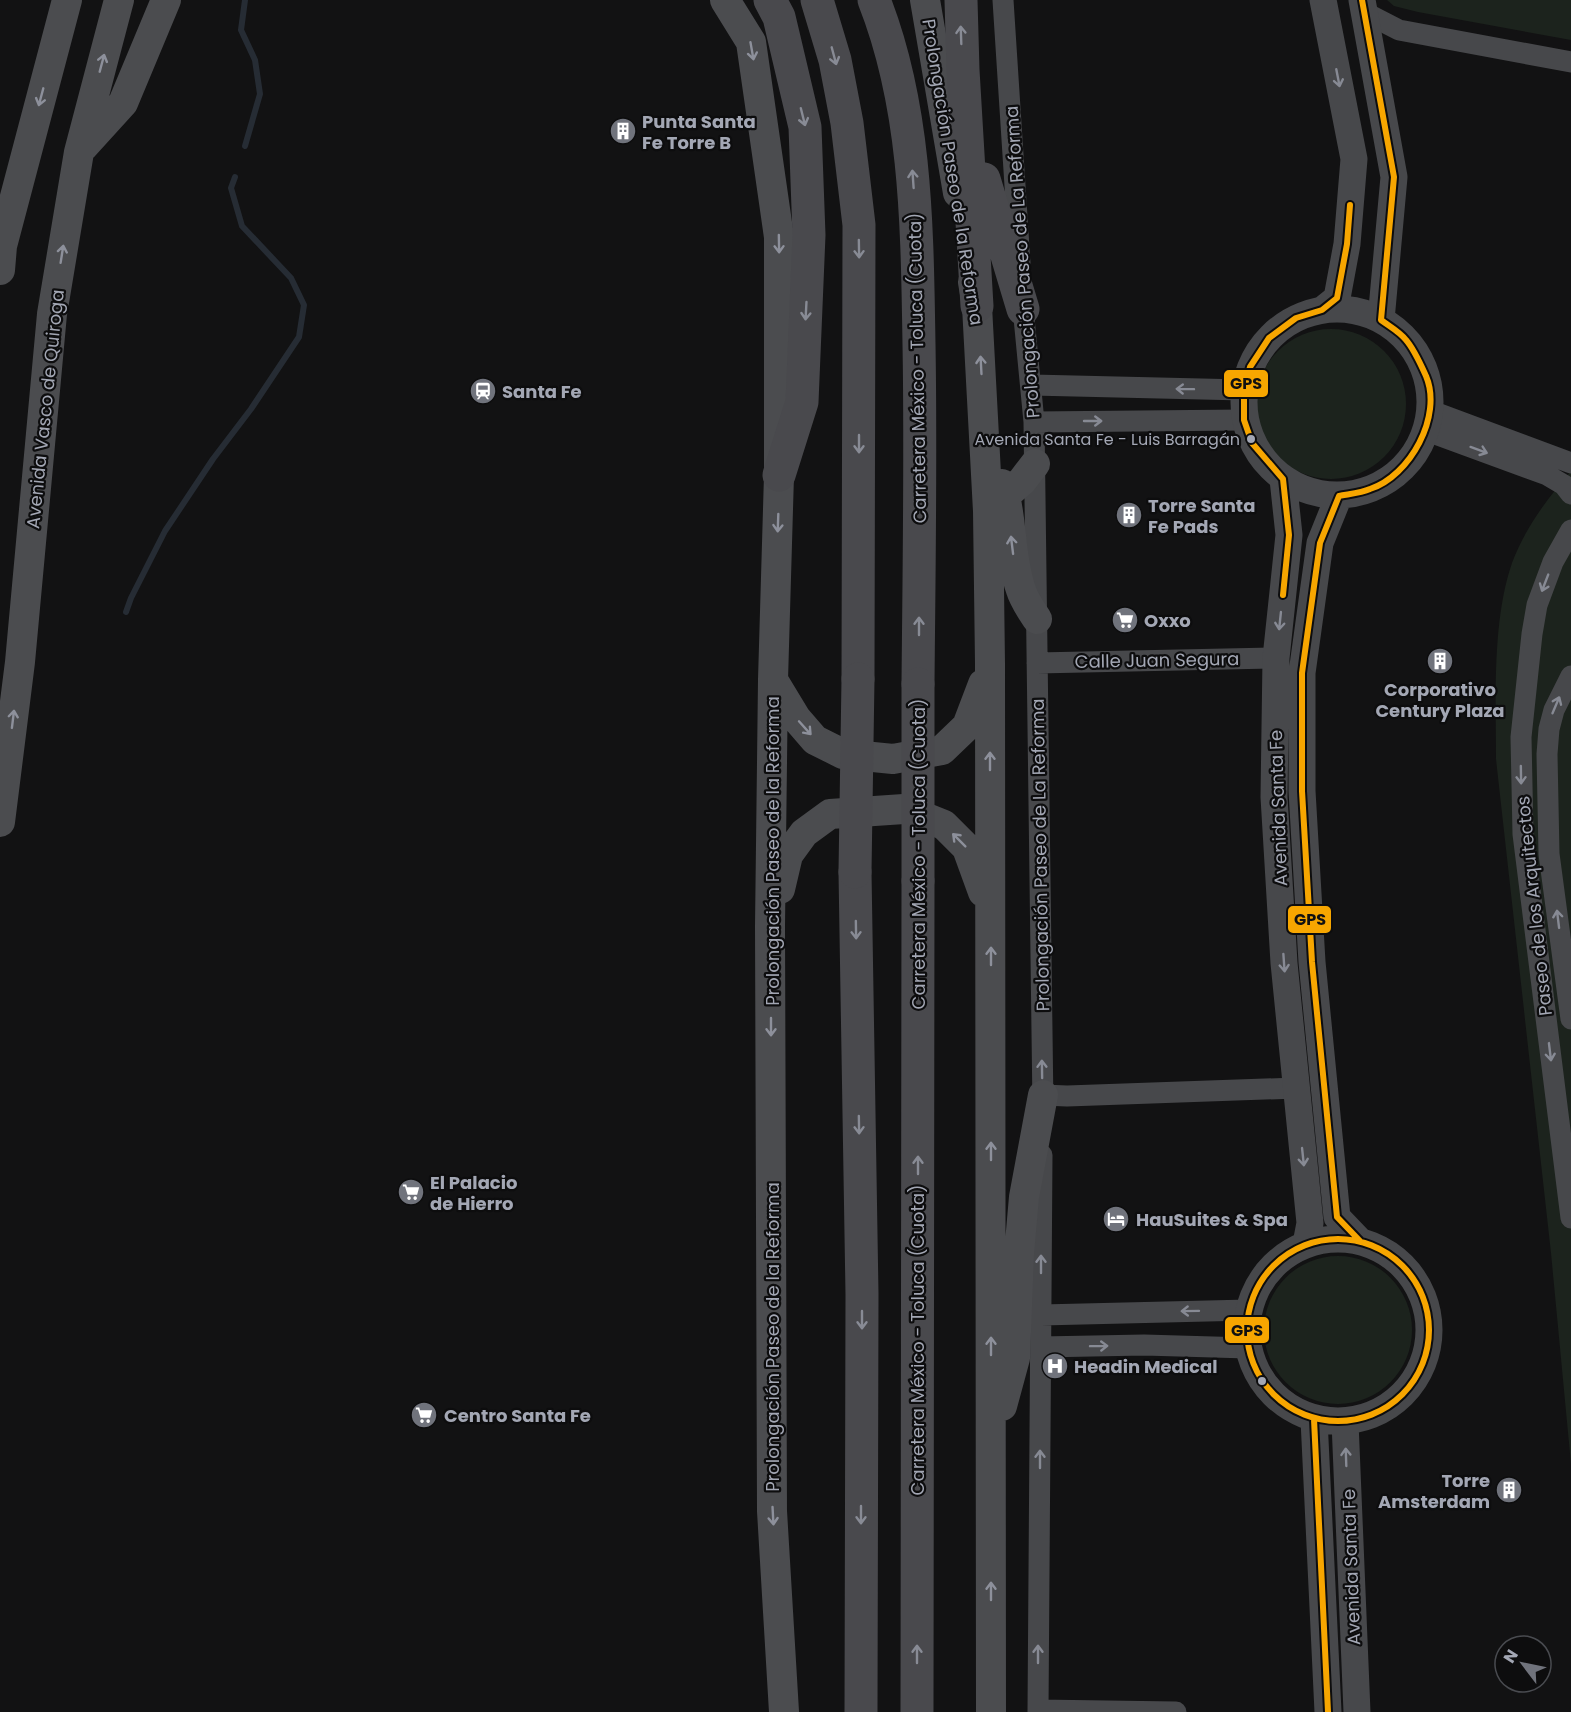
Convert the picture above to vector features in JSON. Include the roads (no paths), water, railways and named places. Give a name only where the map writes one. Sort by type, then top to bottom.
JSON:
[{"type":"highway","points":[[770,0],[779,17],[805,127],[809,235],[802,402],[779,475]]},
{"type":"highway","points":[[817,0],[835,60],[847,123],[859,225],[858,679],[855,872],[862,1294],[861,1712]]},
{"type":"highway","name":"Carretera México - Toluca (Cuota)","points":[[874,0],[893,56],[910,151],[915,206],[920,411],[917,1712]]},
{"type":"highway","points":[[961,0],[977,306]]},
{"type":"highway","points":[[967,120],[1023,309]]},
{"type":"main road","points":[[1,247],[67,0]]},
{"type":"main road","name":"Avenida Vasco de Quiroga","points":[[0,822],[21,651],[52,314],[80,152],[119,0]]},
{"type":"main road","points":[[80,152],[123,103],[166,0]]},
{"type":"main road","name":"Prolongación Paseo de la Reforma","points":[[725,0],[751,42],[779,237],[779,475],[773,680],[770,927],[772,1511],[784,1712]]},
{"type":"main road","name":"Prolongación Paseo de la Reforma","points":[[925,0],[977,306],[984,423],[997,503]]},
{"type":"main road","points":[[991,1712],[990,664],[997,503],[1022,481],[1035,464]]},
{"type":"main road","points":[[997,503],[1021,592],[1037,619]]},
{"type":"main road","points":[[773,680],[796,718],[815,740],[843,754],[893,759],[942,750],[967,726],[990,664]]},
{"type":"main road","points":[[770,927],[788,855],[804,833],[830,814],[841,813],[904,809],[944,825],[967,848],[990,912]]},
{"type":"main road","points":[[991,1447],[1015,1358],[1019,1254],[1024,1197],[1043,1095]]},
{"type":"street","name":"Prolongación Paseo de La Reforma","points":[[1003,0],[1023,309],[1032,385],[1035,464],[1043,1095],[1038,1711]]},
{"type":"street","points":[[1322,310],[1337,298],[1347,244],[1354,159],[1323,0]]},
{"type":"street","points":[[1330,34],[1335,22],[1343,15],[1363,6]]},
{"type":"street","points":[[1363,6],[1399,30],[1571,62]]},
{"type":"street","points":[[1363,6],[1394,177],[1381,320]]},
{"type":"street","points":[[1322,310],[1359,311],[1381,320],[1406,339],[1427,378],[1427,420],[1418,447],[1400,471],[1372,489],[1339,496],[1312,493],[1282,479],[1252,443],[1245,420],[1244,390],[1250,368],[1269,338],[1296,318],[1322,310]]},
{"type":"street","points":[[1032,385],[1244,390]]},
{"type":"street","points":[[1034,422],[1245,420]]},
{"type":"street","points":[[1427,420],[1571,464]]},
{"type":"street","points":[[1427,420],[1547,475],[1564,485],[1571,494]]},
{"type":"street","name":"Avenida Santa Fe","points":[[1282,479],[1289,535],[1276,658],[1274,797],[1284,963],[1310,1223],[1306,1244]]},
{"type":"street","name":"Avenida Santa Fe","points":[[1339,496],[1320,543],[1302,673],[1302,791],[1311,962],[1337,1217],[1360,1241]]},
{"type":"street","name":"Paseo de los Arquitectos","points":[[1571,530],[1553,562],[1537,605],[1530,644],[1521,736],[1523,834],[1566,1147],[1571,1218]]},
{"type":"street","name":"Calle Juan Segura","points":[[1037,663],[1276,658]]},
{"type":"street","name":"Paseo de los Arquitectos","points":[[1571,676],[1554,710],[1549,729],[1547,754],[1550,854],[1571,1019]]},
{"type":"street","points":[[1043,1095],[1296,1088]]},
{"type":"street","points":[[1333,1238],[1360,1241],[1386,1252],[1408,1270],[1423,1295],[1429,1323],[1427,1351],[1416,1378],[1397,1400],[1373,1415],[1345,1422],[1314,1419],[1290,1409],[1271,1393],[1256,1372],[1248,1348],[1246,1329],[1249,1310],[1260,1282],[1280,1259],[1306,1244],[1333,1238]]},
{"type":"street","points":[[1041,1315],[1249,1310]]},
{"type":"street","points":[[1041,1347],[1144,1345],[1248,1348]]},
{"type":"street","name":"Avenida Santa Fe","points":[[1314,1419],[1328,1712]]},
{"type":"street","name":"Avenida Santa Fe","points":[[1345,1422],[1357,1712]]},
{"type":"street","points":[[1038,1711],[1176,1712]]},
{"type":"waterway","points":[[245,0],[241,30],[255,60],[260,94],[245,146]]},
{"type":"waterway","points":[[126,612],[165,531],[299,337],[304,305],[291,278],[242,226],[231,188],[235,177]]},
{"type":"place","name":"Punta Santa Fe Torre B","points":[[623,131]]},
{"type":"place","name":"Santa Fe","points":[[483,391]]},
{"type":"place","name":"Avenida Santa Fe - Luis Barragán","points":[[1251,439]]},
{"type":"place","name":"Torre Santa Fe Pads","points":[[1129,515]]},
{"type":"place","name":"Oxxo","points":[[1125,620]]},
{"type":"place","name":"Corporativo Century Plaza","points":[[1440,661]]},
{"type":"place","name":"El Palacio de Hierro","points":[[411,1192]]},
{"type":"place","name":"HauSuites & Spa","points":[[1116,1219]]},
{"type":"place","name":"Headin Medical","points":[[1055,1366]]},
{"type":"place","name":"Centro Santa Fe","points":[[424,1415]]},
{"type":"place","name":"Torre Amsterdam","points":[[1509,1490]]}]
